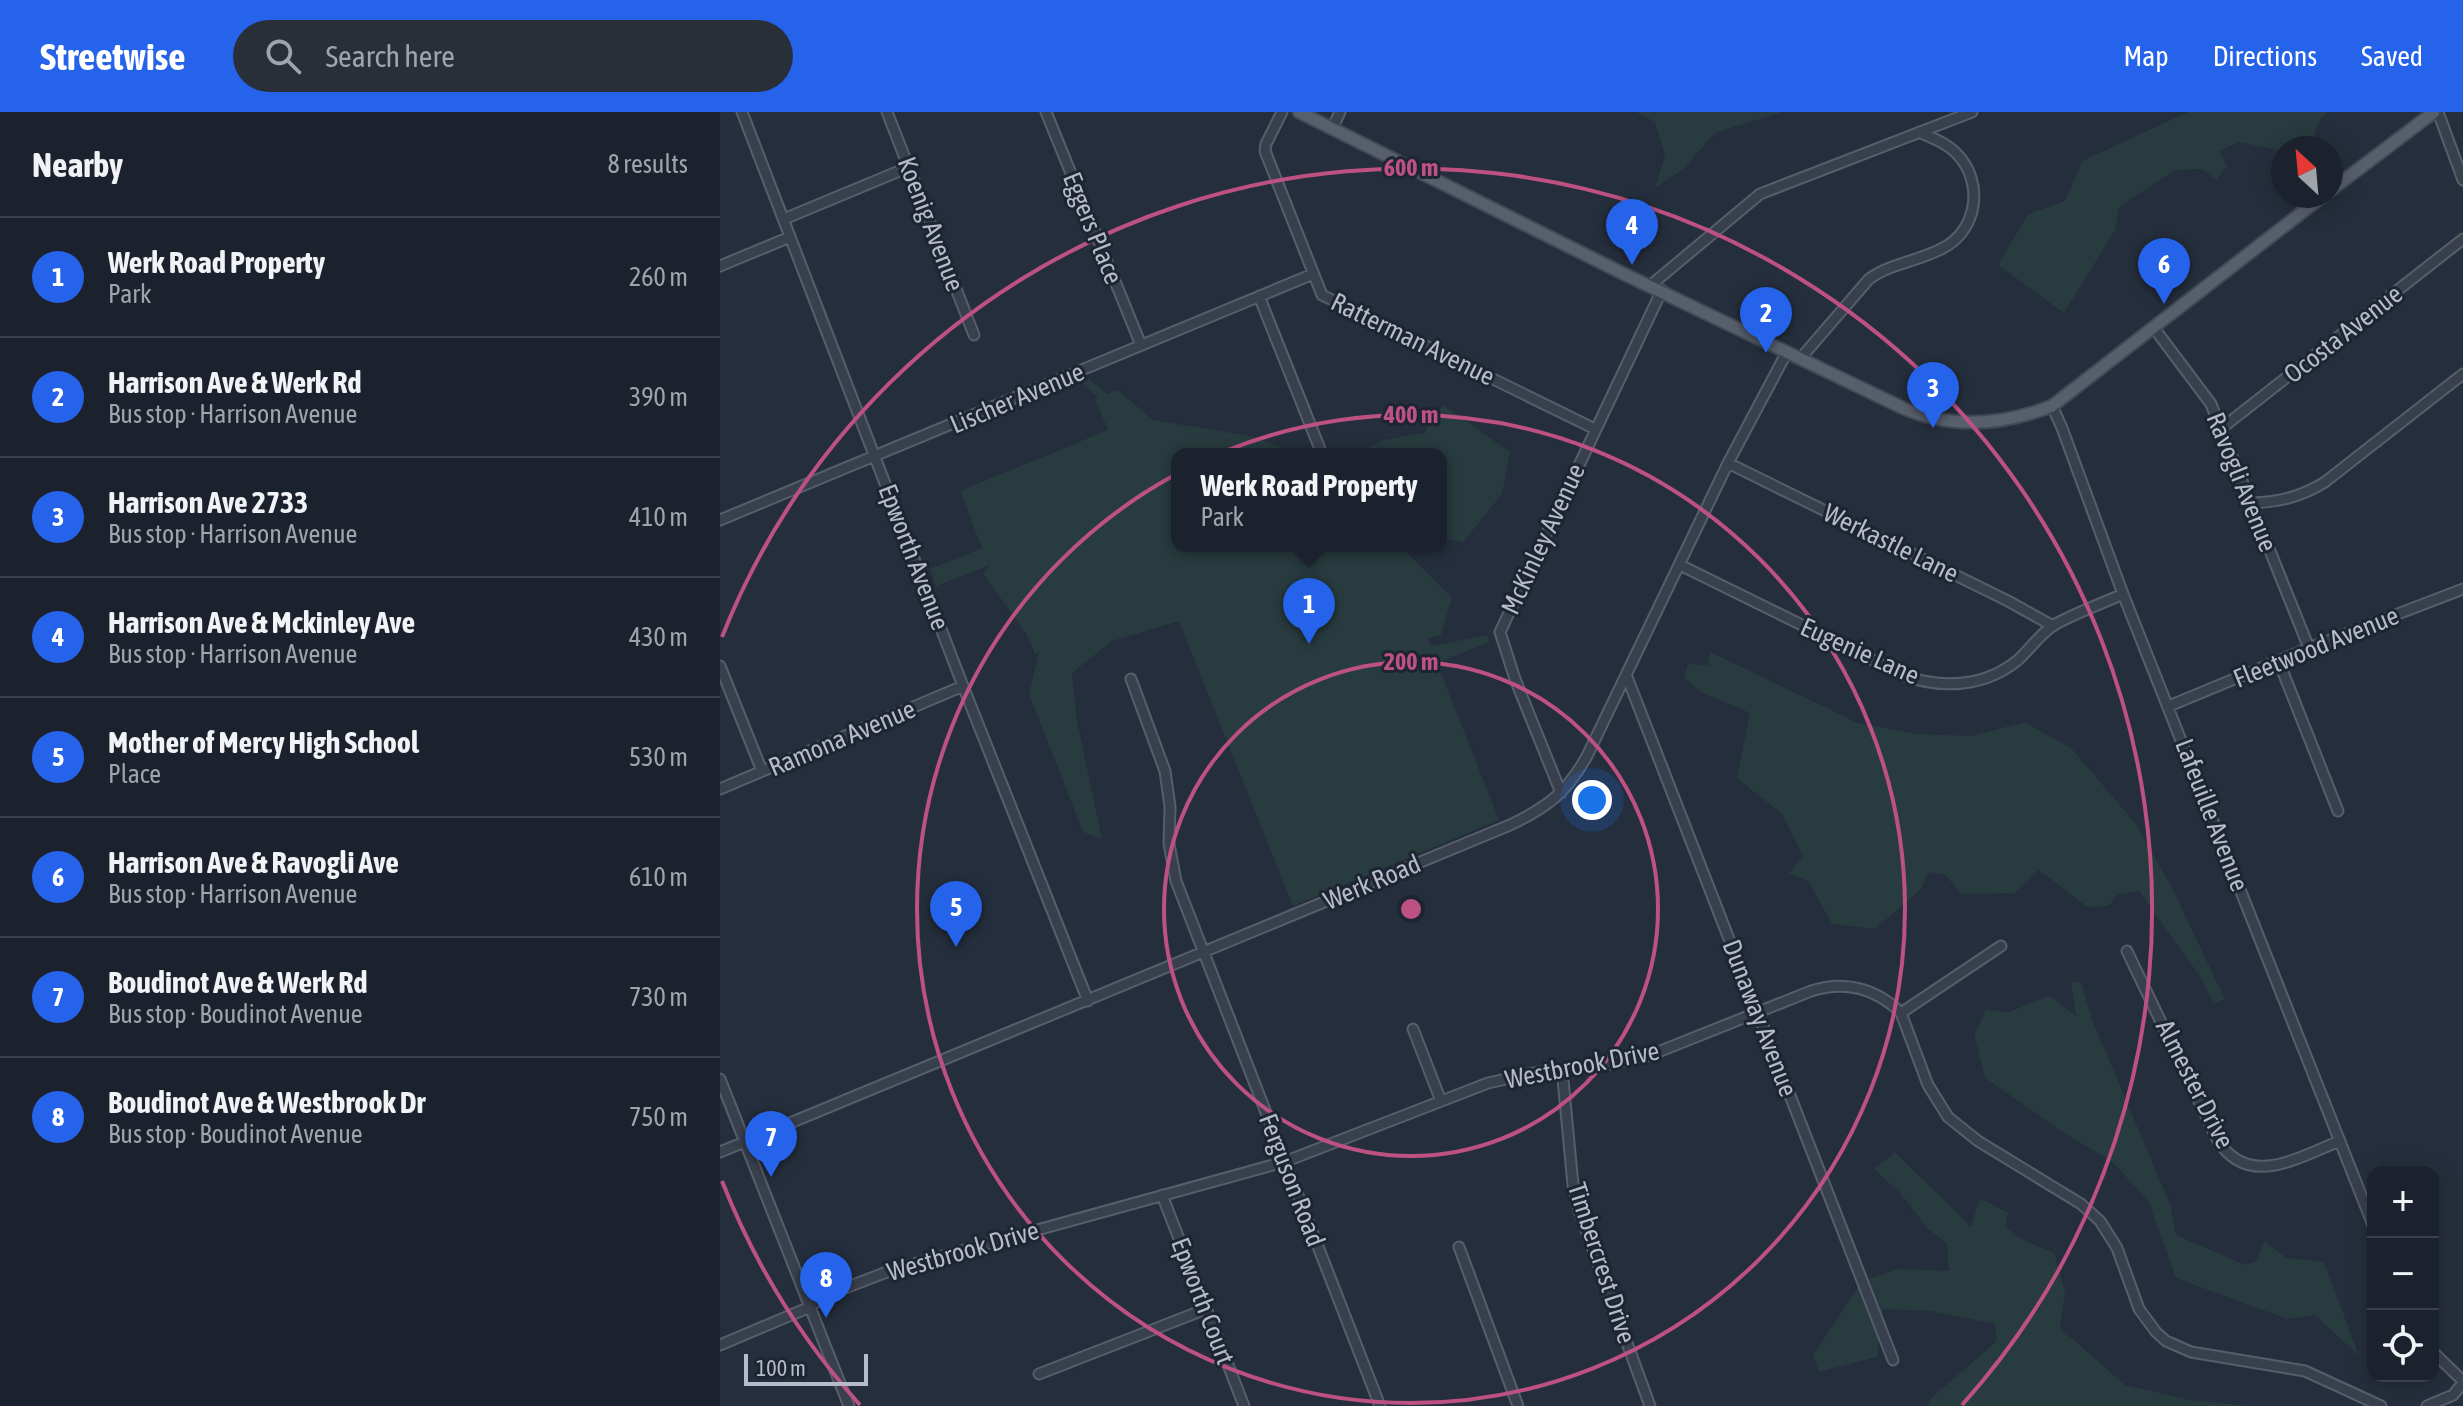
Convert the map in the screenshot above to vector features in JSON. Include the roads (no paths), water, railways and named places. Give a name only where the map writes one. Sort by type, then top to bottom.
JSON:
[{"type":"main road","points":[[1299,112],[1800,359],[1919,415],[1947,421],[1973,423],[2003,419],[2052,406],[2308,208]]},
{"type":"main road","points":[[2343,181],[2436,112]]},
{"type":"street","name":"Epworth Avenue","points":[[742,112],[1088,1001]]},
{"type":"street","name":"Koenig Avenue","points":[[887,112],[974,335]]},
{"type":"street","name":"Eggers Place","points":[[1046,112],[1141,345]]},
{"type":"street","name":"Ratterman Avenue","points":[[1282,112],[1265,151],[1322,295],[1595,429]]},
{"type":"street","points":[[1332,129],[1340,112]]},
{"type":"street","name":"McKinley Avenue","points":[[1561,793],[1500,632],[1595,429],[1656,288],[1760,194],[1972,112]]},
{"type":"street","points":[[2436,112],[2463,180]]},
{"type":"street","points":[[1800,359],[1869,279],[1882,271],[1941,250],[1966,226],[1974,197],[1965,164],[1953,150],[1919,132]]},
{"type":"street","points":[[784,219],[909,167]]},
{"type":"street","points":[[720,266],[790,237]]},
{"type":"street","name":"Ocosta Avenue","points":[[2222,428],[2463,239]]},
{"type":"street","name":"Lischer Avenue","points":[[720,520],[1313,274]]},
{"type":"street","points":[[1259,296],[1320,448]]},
{"type":"street","name":"Ravogli Avenue","points":[[2154,328],[2202,390],[2222,428],[2309,648]]},
{"type":"street","name":"Werk Road","points":[[720,1152],[1510,825],[1529,816],[1561,793],[1570,785],[1587,756],[1728,463],[1787,352]]},
{"type":"street","points":[[2251,503],[2305,494],[2325,482],[2463,374]]},
{"type":"street","name":"Lafeuille Avenue","points":[[2052,406],[2123,594],[2367,1210]]},
{"type":"street","name":"Werkastle Lane","points":[[1728,463],[2053,626]]},
{"type":"street","name":"Eugenie Lane","points":[[1680,565],[1905,676],[1934,684],[1967,683],[1995,674],[2020,659],[2053,626],[2123,594]]},
{"type":"street","name":"Fleetwood Avenue","points":[[2169,706],[2463,589]]},
{"type":"street","points":[[2279,662],[2338,811]]},
{"type":"street","points":[[720,666],[762,771]]},
{"type":"street","name":"Dunaway Avenue","points":[[1627,677],[1893,1360]]},
{"type":"street","name":"Ferguson Road","points":[[1131,679],[1165,771],[1171,863],[1203,953],[1380,1406]]},
{"type":"street","name":"Ramona Avenue","points":[[720,789],[963,686]]},
{"type":"street","points":[[2001,946],[1901,1013],[1928,1085],[1948,1117],[1978,1141],[2081,1204],[2100,1221],[2117,1248],[2139,1309],[2156,1332],[2191,1352],[2305,1371],[2381,1406]]},
{"type":"street","name":"Almester Drive","points":[[2127,951],[2217,1139],[2229,1155],[2247,1165],[2265,1168],[2340,1141]]},
{"type":"street","name":"Westbrook Drive","points":[[720,1345],[810,1307],[822,1297],[892,1270],[1284,1162],[1515,1076],[1618,1063],[1648,1056],[1811,991],[1836,984],[1858,988],[1893,1005],[1901,1013]]},
{"type":"street","points":[[1413,1029],[1441,1101]]},
{"type":"street","name":"Timbercrest Drive","points":[[1562,1069],[1573,1185],[1579,1211],[1650,1406]]},
{"type":"street","points":[[720,1079],[849,1406]]},
{"type":"street","name":"Epworth Court","points":[[1162,1195],[1244,1406]]},
{"type":"street","points":[[1459,1247],[1518,1406]]},
{"type":"street","points":[[1039,1374],[1206,1309]]},
{"type":"street","points":[[2427,1406],[2453,1395],[2463,1382],[2439,1358]]},
{"type":"place","name":"Harrison Ave & Mckinley Ave","points":[[1632,265]]},
{"type":"place","name":"Harrison Ave & Ravogli Ave","points":[[2164,304]]},
{"type":"place","name":"Harrison Ave & Werk Rd","points":[[1766,353]]},
{"type":"place","name":"Harrison Ave 2733","points":[[1933,428]]},
{"type":"place","name":"Werk Road Property","points":[[1309,644]]},
{"type":"place","name":"Mother of Mercy High School","points":[[956,947]]},
{"type":"place","name":"Boudinot Ave & Werk Rd","points":[[771,1177]]},
{"type":"place","name":"Boudinot Ave & Westbrook Dr","points":[[826,1318]]}]
